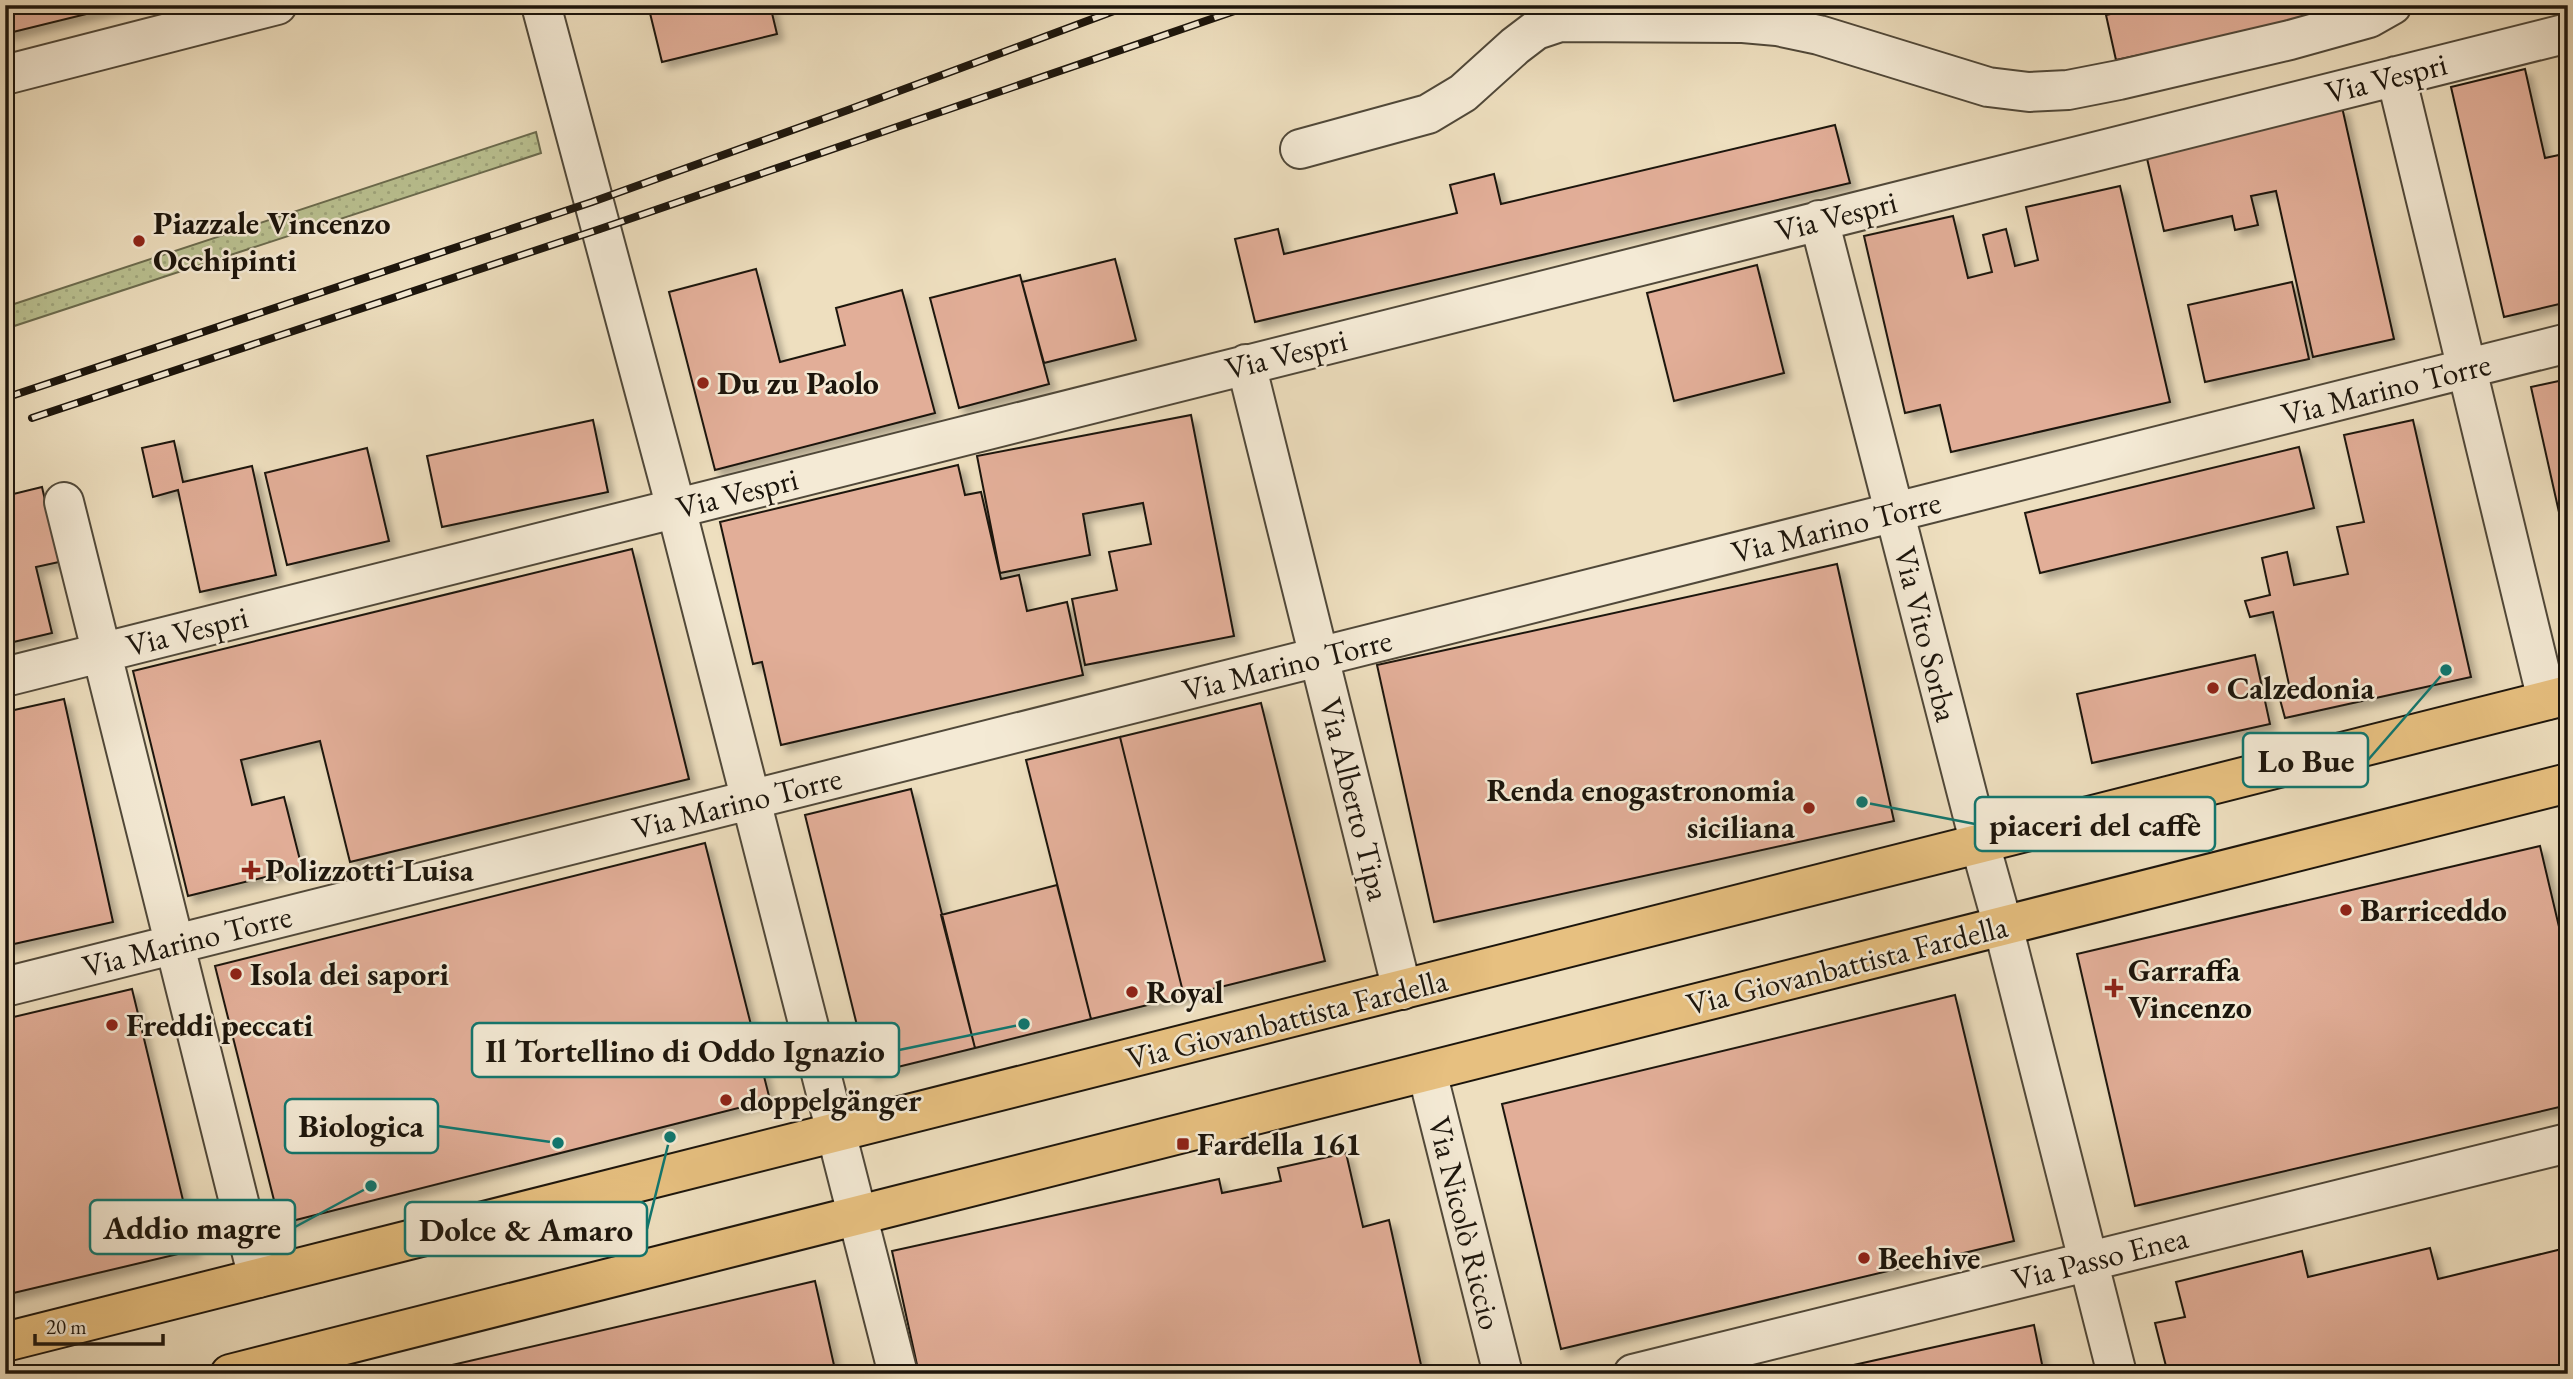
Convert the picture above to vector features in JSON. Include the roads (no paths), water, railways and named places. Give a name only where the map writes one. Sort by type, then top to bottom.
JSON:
[{"type":"main road","name":"Via Giovanbattista Fardella","points":[[5,1342],[2557,697]]},
{"type":"main road","name":"Via Giovanbattista Fardella","points":[[230,1374],[280,1368],[857,1215],[2568,783]]},
{"type":"street","points":[[5,75],[277,5]]},
{"type":"street","points":[[541,5],[676,508],[898,1374]]},
{"type":"street","points":[[1300,149],[1428,114],[1464,93],[1536,30],[1560,22],[1743,23],[1777,26],[1988,87],[2029,92],[2068,90],[2119,80],[2277,43],[2369,18],[2392,5]]},
{"type":"street","name":"Via Vespri","points":[[5,677],[2568,33]]},
{"type":"street","points":[[2396,76],[2467,369],[2557,697]]},
{"type":"street","name":"Via Vito Sorba","points":[[1819,220],[2003,926],[2116,1374]]},
{"type":"street","name":"Via Marino Torre","points":[[5,987],[2568,343]]},
{"type":"street","name":"Via Alberto Tipa","points":[[1246,365],[1402,989]]},
{"type":"street","points":[[64,502],[258,1278]]},
{"type":"street","name":"Via Nicolò Riccio","points":[[1427,1072],[1503,1374]]},
{"type":"street","name":"Via Passo Enea","points":[[1633,1374],[2568,1143]]},
{"type":"railway","points":[[5,398],[592,202],[1130,5]]},
{"type":"railway","points":[[32,418],[600,229],[1252,5]]},
{"type":"place","name":"Piazzale Vincenzo Occhipinti","points":[[139,241]]},
{"type":"place","name":"Du zu Paolo","points":[[703,383]]},
{"type":"place","name":"Lo Bue","points":[[2446,670]]},
{"type":"place","name":"Calzedonia","points":[[2213,688]]},
{"type":"place","name":"piaceri del caffè","points":[[1862,802]]},
{"type":"place","name":"Renda enogastronomia siciliana","points":[[1809,808]]},
{"type":"place","name":"Polizzotti Luisa","points":[[251,870]]},
{"type":"place","name":"Barriceddo","points":[[2346,910]]},
{"type":"place","name":"Isola dei sapori","points":[[236,974]]},
{"type":"place","name":"Garraffa Vincenzo","points":[[2114,988]]},
{"type":"place","name":"Royal","points":[[1132,992]]},
{"type":"place","name":"Il Tortellino di Oddo Ignazio","points":[[1024,1024]]},
{"type":"place","name":"Freddi peccati","points":[[112,1025]]},
{"type":"place","name":"doppelgänger","points":[[726,1100]]},
{"type":"place","name":"Dolce & Amaro","points":[[670,1137]]},
{"type":"place","name":"Biologica","points":[[558,1143]]},
{"type":"place","name":"Fardella 161","points":[[1183,1144]]},
{"type":"place","name":"Addio magre","points":[[371,1186]]},
{"type":"place","name":"Beehive","points":[[1864,1258]]}]
